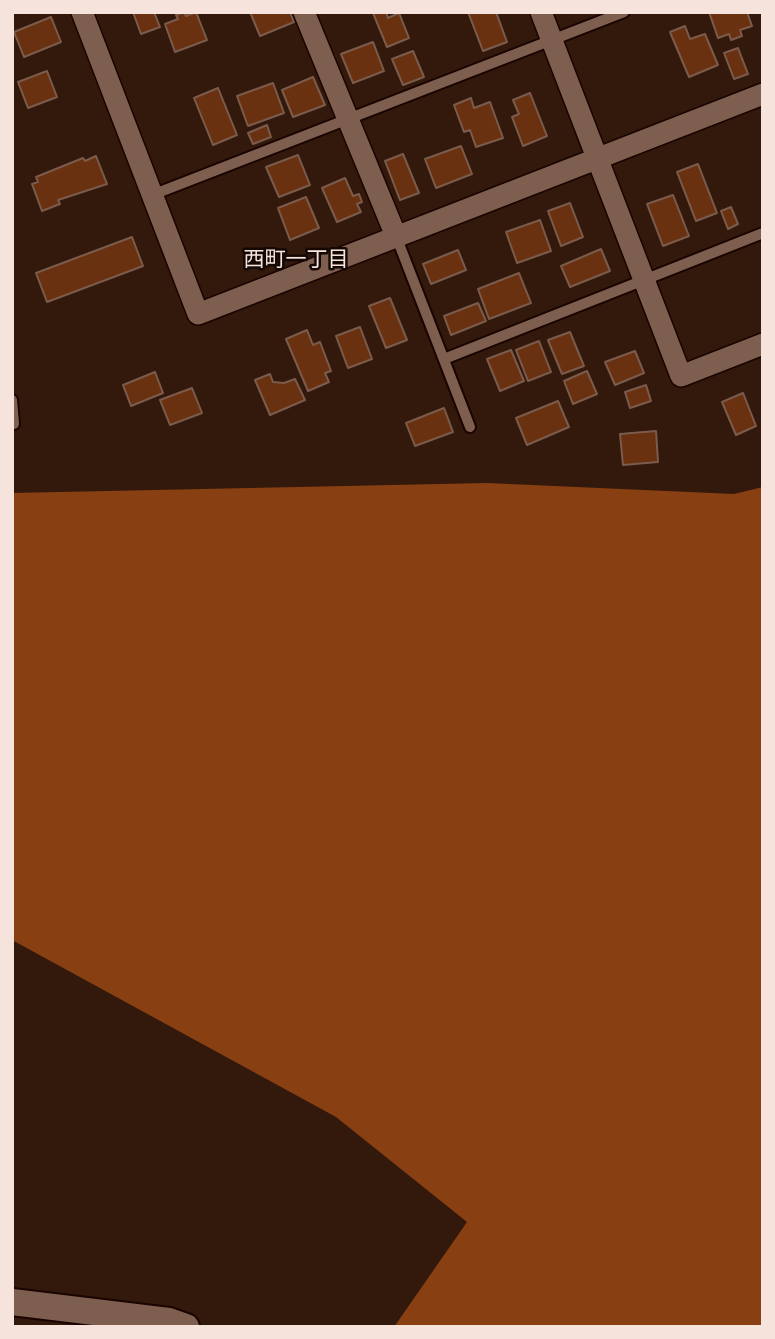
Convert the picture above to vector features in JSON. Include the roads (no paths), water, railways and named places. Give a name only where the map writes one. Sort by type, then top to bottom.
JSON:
[{"type":"street","points":[[82,12],[198,314],[763,94]]},
{"type":"street","points":[[304,12],[396,236]]},
{"type":"street","points":[[541,12],[681,376],[763,344]]},
{"type":"street","points":[[12,1302],[169,1321],[186,1327]]},
{"type":"lane","points":[[152,195],[624,12]]},
{"type":"lane","points":[[444,359],[763,233]]},
{"type":"lane","points":[[396,236],[470,427]]},
{"type":"lane","points":[[12,400],[14,424]]},
{"type":"district","name":"西町一丁目","points":[[296,259]]}]
